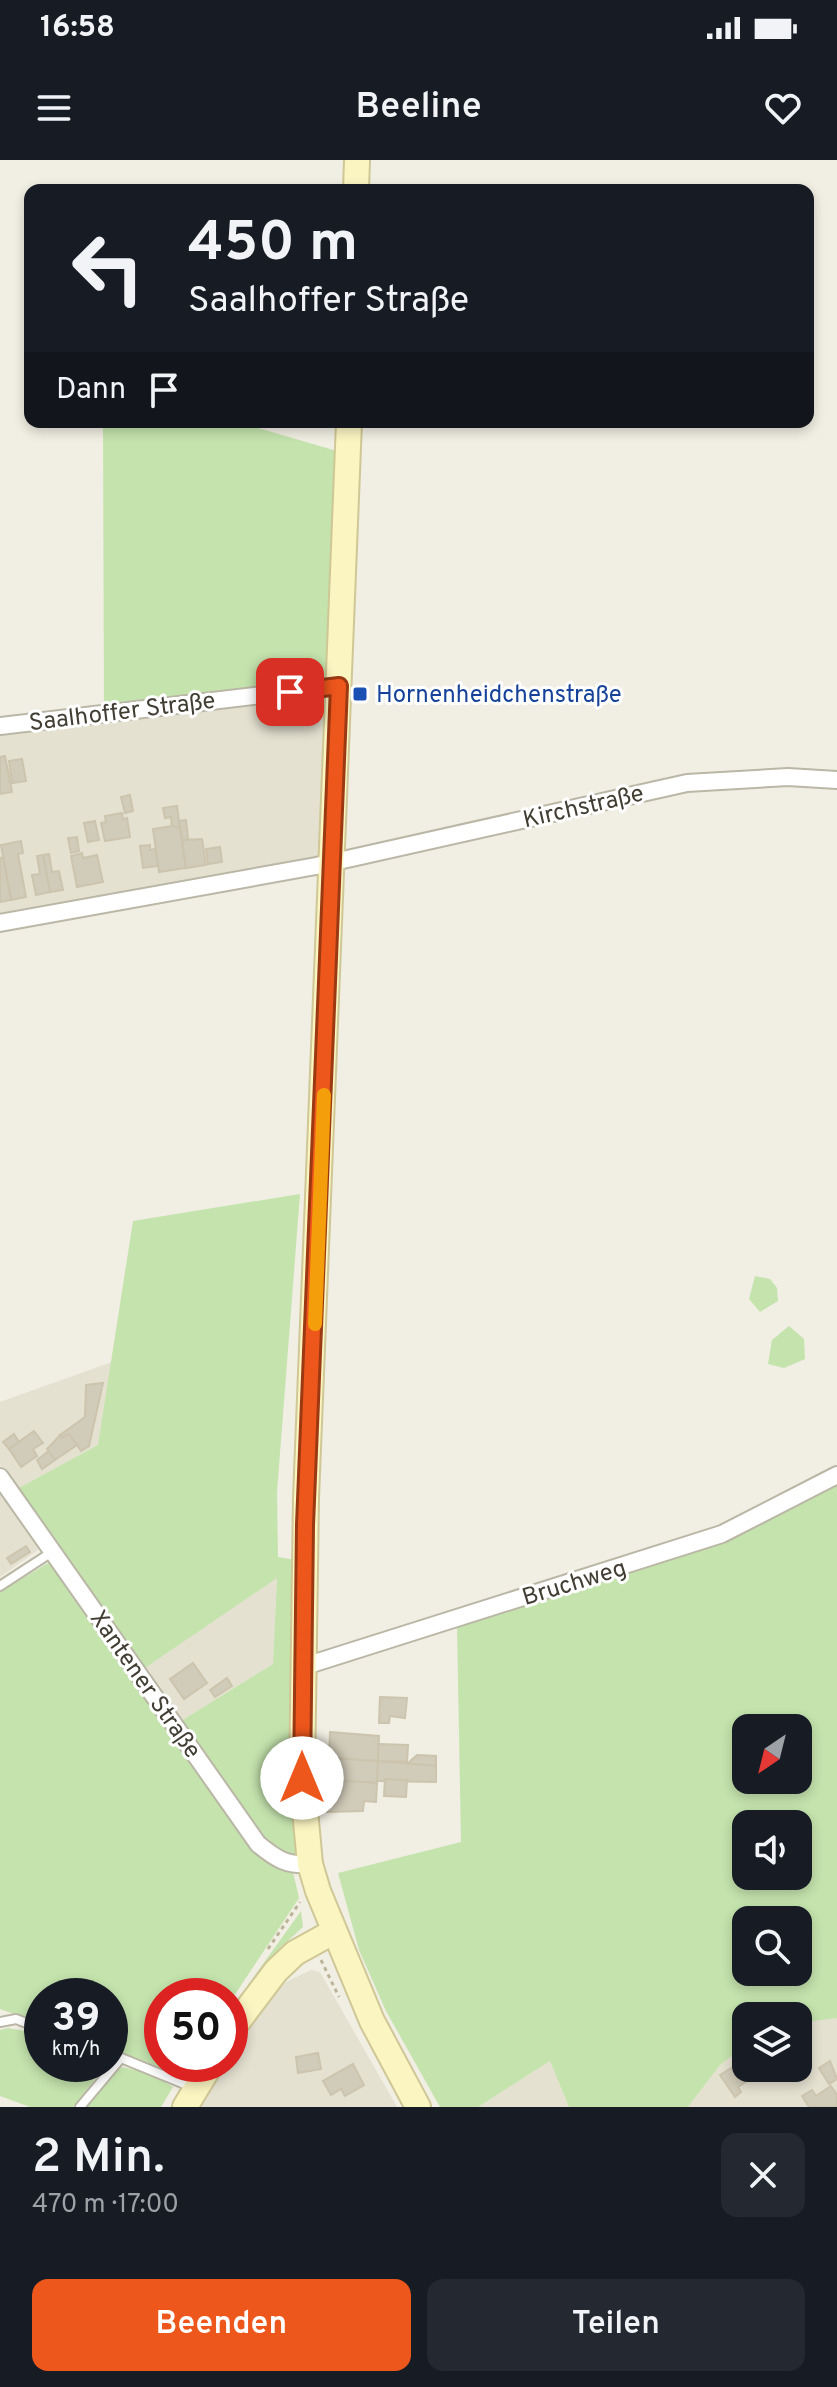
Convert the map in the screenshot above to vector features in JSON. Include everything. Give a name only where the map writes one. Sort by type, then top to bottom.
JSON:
[{"type":"main road","points":[[356,184],[357,160]]},
{"type":"main road","points":[[349,428],[339,574],[339,686],[302,1667],[302,1778],[310,1864],[333,1932],[372,2021],[418,2107]]},
{"type":"main road","points":[[248,2008],[276,1971],[295,1953],[333,1932]]},
{"type":"street","name":"Saalhoffer Straße","points":[[0,726],[339,686]]},
{"type":"street","name":"Kirchstraße","points":[[333,861],[687,783],[788,777],[837,780]]},
{"type":"street","points":[[0,923],[333,861]]},
{"type":"street","name":"Bruchweg","points":[[302,1667],[722,1534],[837,1475]]},
{"type":"street","name":"Xantener Straße","points":[[0,1477],[258,1844],[277,1860],[294,1865],[310,1864]]},
{"type":"lane","points":[[0,1586],[53,1551]]},
{"type":"lane","points":[[0,2022],[16,2019],[24,2022]]},
{"type":"lane","points":[[128,2062],[191,2098]]},
{"type":"lane","points":[[80,2107],[101,2082]]},
{"type":"shaded area","points":[[339,686],[333,861],[0,923],[0,727]]},
{"type":"shaded area","points":[[112,1362],[98,1445],[17,1489],[0,1465],[0,1402]]},
{"type":"shaded area","points":[[0,1491],[35,1539],[38,1550],[0,1577]]},
{"type":"shaded area","points":[[277,1577],[273,1664],[181,1721],[142,1670]]},
{"type":"shaded area","points":[[311,1970],[320,1972],[397,2107],[199,2107],[214,2082],[248,2082],[248,2030],[286,1982]]},
{"type":"shaded area","points":[[812,2018],[837,2018],[837,2107],[688,2107],[720,2065],[732,2056],[732,2082],[812,2082]]},
{"type":"shaded area","points":[[550,2061],[569,2107],[478,2107]]},
{"type":"green space","points":[[103,428],[258,428],[347,454],[339,686],[104,714]]},
{"type":"green space","points":[[300,1194],[277,1492],[278,1557],[295,1560],[299,1856],[285,1858],[266,1845],[181,1721],[273,1664],[277,1578],[142,1670],[17,1489],[98,1445],[133,1221]]},
{"type":"green space","points":[[755,1276],[770,1279],[777,1288],[778,1301],[760,1312],[749,1299]]},
{"type":"green space","points":[[789,1326],[804,1339],[805,1359],[784,1368],[768,1364],[772,1340]]},
{"type":"green space","points":[[837,1482],[837,2018],[812,2021],[812,2002],[732,2002],[732,2056],[720,2065],[688,2107],[569,2107],[550,2061],[478,2107],[440,2107],[386,2011],[359,1950],[338,1873],[461,1842],[457,1625],[703,1547]]},
{"type":"green space","points":[[48,1563],[54,1564],[273,1864],[293,1872],[299,1898],[246,1978],[144,1978],[144,2061],[128,2055],[128,1978],[24,1978],[24,2018],[0,2009],[0,1592]]},
{"type":"green space","points":[[301,1911],[303,1927],[279,1949],[248,1992],[248,1985]]},
{"type":"green space","points":[[0,2030],[24,2031],[24,2082],[93,2082],[73,2107],[30,2107],[0,2096]]},
{"type":"green space","points":[[128,2068],[144,2072],[144,2082],[164,2082],[173,2087],[161,2107],[86,2107],[103,2082],[128,2082]]},
{"type":"building","points":[[5,756],[12,792],[0,794],[0,757]]},
{"type":"building","points":[[22,759],[26,781],[12,783],[9,761]]},
{"type":"building","points":[[130,795],[133,811],[125,813],[121,797]]},
{"type":"building","points":[[177,806],[180,828],[172,829],[171,817],[165,818],[163,808]]},
{"type":"building","points":[[122,813],[123,819],[127,818],[130,837],[105,841],[101,823],[106,822],[105,816]]},
{"type":"building","points":[[186,820],[188,839],[182,840],[179,821]]},
{"type":"building","points":[[95,821],[99,840],[88,842],[84,823]]},
{"type":"building","points":[[180,828],[186,868],[159,872],[153,829]]},
{"type":"building","points":[[77,837],[79,851],[71,853],[68,838]]},
{"type":"building","points":[[202,839],[206,865],[186,868],[182,840]]},
{"type":"building","points":[[21,841],[23,853],[18,854],[26,897],[11,900],[1,845]]},
{"type":"building","points":[[150,845],[150,850],[155,849],[158,866],[143,868],[140,846]]},
{"type":"building","points":[[220,847],[222,862],[208,864],[206,849]]},
{"type":"building","points":[[82,853],[83,858],[97,855],[103,882],[77,887],[71,856]]},
{"type":"building","points":[[49,854],[52,872],[59,871],[63,890],[50,892],[43,855]]},
{"type":"building","points":[[43,855],[50,892],[36,895],[32,875],[40,874],[37,856]]},
{"type":"building","points":[[3,857],[11,900],[0,902],[0,858]]},
{"type":"building","points":[[103,1383],[89,1446],[81,1451],[69,1434],[62,1438],[60,1435],[85,1417],[86,1385]]},
{"type":"building","points":[[34,1431],[43,1443],[33,1449],[37,1456],[21,1467],[9,1449]]},
{"type":"building","points":[[14,1434],[19,1442],[9,1449],[3,1442]]},
{"type":"building","points":[[69,1434],[77,1445],[55,1460],[47,1449],[60,1435],[62,1438]]},
{"type":"building","points":[[49,1451],[55,1460],[42,1469],[37,1460]]},
{"type":"building","points":[[26,1546],[30,1552],[11,1564],[7,1558]]},
{"type":"building","points":[[193,1663],[207,1683],[184,1699],[170,1679]]},
{"type":"building","points":[[227,1678],[232,1686],[215,1697],[210,1690]]},
{"type":"building","points":[[380,1697],[407,1698],[405,1718],[390,1716],[389,1723],[379,1723]]},
{"type":"building","points":[[330,1732],[379,1736],[378,1761],[329,1758]]},
{"type":"building","points":[[378,1744],[408,1745],[407,1762],[378,1761]]},
{"type":"building","points":[[417,1755],[436,1756],[436,1766],[407,1764]]},
{"type":"building","points":[[329,1758],[378,1761],[377,1783],[328,1780]]},
{"type":"building","points":[[378,1761],[436,1766],[436,1782],[377,1781]]},
{"type":"building","points":[[385,1779],[407,1780],[406,1797],[384,1796]]},
{"type":"building","points":[[328,1780],[377,1783],[376,1802],[364,1801],[363,1811],[327,1812]]},
{"type":"building","points":[[318,2053],[321,2069],[298,2073],[296,2057]]},
{"type":"building","points":[[830,2061],[837,2079],[829,2084],[819,2068]]},
{"type":"building","points":[[353,2064],[364,2085],[345,2096],[341,2089],[331,2095],[323,2081]]},
{"type":"building","points":[[732,2067],[732,2082],[746,2082],[738,2087],[741,2092],[735,2097],[720,2075]]},
{"type":"building","points":[[831,2086],[837,2095],[837,2107],[809,2107],[802,2096],[812,2090],[816,2096]]},
{"type":"slow traffic","points":[[315,1324],[324,1095]]},
{"type":"place","name":"Hornenheidchenstraße","points":[[360,694]]},
{"type":"route","points":[[290,692],[339,686],[305,1525],[302,1778]]}]
